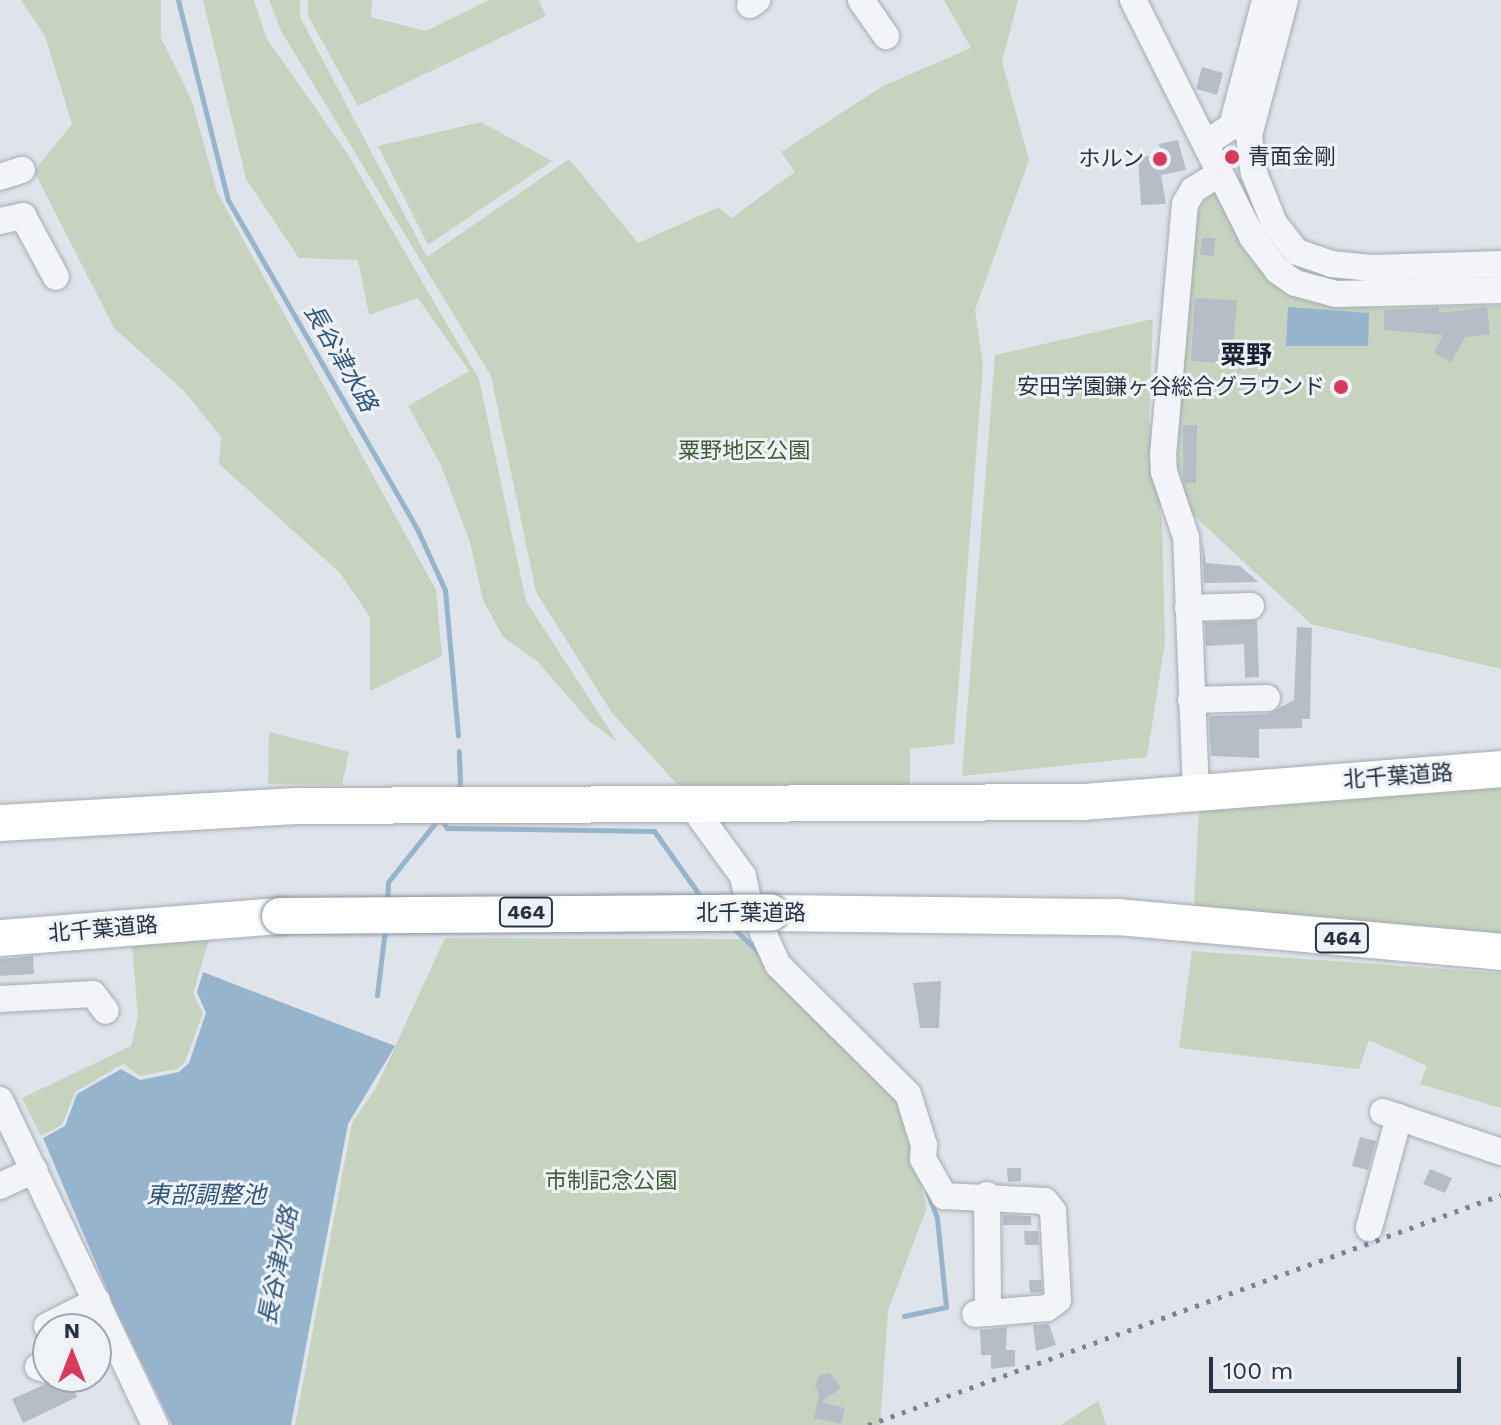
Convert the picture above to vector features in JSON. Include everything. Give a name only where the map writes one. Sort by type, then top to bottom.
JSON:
[{"type":"highway","name":"北千葉道路","points":[[2,820],[296,806],[1084,802],[1501,769]]},
{"type":"highway","name":"北千葉道路","points":[[0,938],[280,916],[771,913],[1118,917],[1501,952]]},
{"type":"street","points":[[861,0],[886,36]]},
{"type":"street","points":[[1133,0],[1266,257],[1295,283],[1336,294],[1501,290]]},
{"type":"street","points":[[1206,143],[1232,126],[1265,0]]},
{"type":"street","points":[[1285,0],[1249,135],[1254,173],[1274,223],[1297,252],[1331,264],[1372,268],[1501,264]]},
{"type":"street","points":[[1196,794],[1186,537],[1164,472],[1171,345],[1185,204],[1193,190],[1220,173]]},
{"type":"street","points":[[0,221],[23,216],[56,277]]},
{"type":"street","points":[[1188,608],[1251,606]]},
{"type":"street","points":[[1191,700],[1267,698]]},
{"type":"street","points":[[700,817],[743,876],[748,900],[778,965],[908,1094],[924,1145],[923,1159],[944,1196],[987,1195],[1045,1201],[1053,1211],[1058,1300],[1047,1308],[982,1314],[987,1195]]},
{"type":"street","points":[[0,999],[93,994],[106,1011]]},
{"type":"street","points":[[1369,1228],[1391,1115],[1501,1152]]},
{"type":"street","points":[[4,1116],[34,1170],[97,1301],[99,1313]]},
{"type":"street","points":[[0,1186],[34,1170]]},
{"type":"street","points":[[73,1313],[97,1301]]},
{"type":"street","points":[[112,1359],[147,1422]]},
{"type":"green space","points":[[21,0],[161,0],[161,38],[192,101],[217,192],[436,590],[442,656],[370,691],[370,617],[340,573],[219,464],[221,437],[185,392],[114,328],[34,171],[72,124],[45,36]]},
{"type":"green space","points":[[203,0],[254,0],[267,39],[347,153],[479,379],[526,601],[618,743],[590,722],[537,661],[503,637],[483,600],[470,542],[441,465],[408,406],[469,371],[418,298],[369,315],[358,260],[299,258],[246,179]]},
{"type":"green space","name":"粟野地区公園","points":[[269,0],[300,0],[300,17],[427,257],[569,159],[638,243],[719,207],[731,218],[795,172],[781,152],[883,86],[971,48],[944,0],[1018,0],[1002,62],[1029,160],[975,310],[983,365],[954,744],[910,749],[910,785],[678,785],[612,713],[536,592],[491,376],[281,31]]},
{"type":"green space","points":[[308,0],[372,0],[371,17],[426,31],[489,0],[539,0],[546,16],[358,106],[308,16]]},
{"type":"green space","points":[[481,122],[552,161],[428,245],[378,146]]},
{"type":"green space","name":"安田学園鎌ヶ谷総合グラウンド","points":[[1216,185],[1248,255],[1303,299],[1370,308],[1501,305],[1501,669],[1311,624],[1189,511],[1177,466],[1190,223]]},
{"type":"green space","points":[[1153,319],[1149,419],[1162,522],[1165,642],[1147,757],[962,776],[995,355]]},
{"type":"green space","points":[[269,732],[349,752],[342,785],[268,784]]},
{"type":"green space","points":[[1501,778],[1501,936],[1205,914],[1194,902],[1199,812],[1207,803]]},
{"type":"green space","name":"市制記念公園","points":[[445,938],[749,939],[896,1095],[927,1208],[888,1310],[880,1425],[295,1425],[352,1123],[376,1088]]},
{"type":"green space","points":[[209,940],[193,993],[203,1013],[185,1062],[177,1069],[140,1076],[123,1064],[75,1092],[62,1125],[41,1136],[22,1098],[131,1046],[138,1017],[132,945]]},
{"type":"green space","points":[[1192,951],[1501,973],[1501,1108],[1420,1084],[1427,1066],[1369,1040],[1359,1069],[1179,1048]]},
{"type":"green space","points":[[1098,1401],[1106,1425],[1061,1425]]},
{"type":"water","points":[[1288,307],[1369,313],[1368,346],[1286,346]]},
{"type":"water","name":"東部調整池","points":[[203,972],[395,1046],[348,1124],[291,1425],[172,1425],[114,1306],[43,1138],[65,1126],[77,1094],[121,1069],[140,1080],[179,1072],[189,1063],[206,1013],[197,992]]},
{"type":"building","points":[[1202,67],[1223,73],[1217,95],[1196,89]]},
{"type":"building","points":[[1178,140],[1186,170],[1161,175],[1166,204],[1141,205],[1138,158],[1161,153],[1159,144]]},
{"type":"building","points":[[1202,238],[1215,238],[1214,256],[1200,255]]},
{"type":"building","points":[[1195,298],[1237,300],[1232,364],[1191,361]]},
{"type":"building","points":[[1487,307],[1490,334],[1465,337],[1451,362],[1434,353],[1443,335],[1384,330],[1384,310],[1439,308],[1439,313]]},
{"type":"building","points":[[1183,425],[1197,425],[1196,483],[1185,483],[1183,477]]},
{"type":"building","points":[[1202,538],[1206,563],[1240,566],[1258,582],[1204,583]]},
{"type":"building","points":[[1257,620],[1259,677],[1245,678],[1244,644],[1206,646],[1205,623]]},
{"type":"building","points":[[1297,627],[1312,628],[1310,719],[1302,719],[1302,728],[1259,729],[1259,758],[1211,756],[1209,716],[1268,714],[1294,700]]},
{"type":"building","points":[[33,956],[34,974],[0,976],[0,959]]},
{"type":"building","points":[[941,981],[939,1028],[920,1028],[913,983]]},
{"type":"building","points":[[1360,1137],[1376,1141],[1368,1170],[1352,1166]]},
{"type":"building","points":[[1007,1168],[1021,1168],[1021,1181],[1008,1182]]},
{"type":"building","points":[[1430,1169],[1452,1178],[1445,1193],[1423,1184]]},
{"type":"building","points":[[1003,1215],[1031,1216],[1031,1225],[1003,1225]]},
{"type":"building","points":[[1024,1231],[1038,1231],[1039,1245],[1025,1245]]},
{"type":"building","points":[[1029,1280],[1041,1280],[1042,1292],[1030,1293]]},
{"type":"building","points":[[1049,1324],[1056,1345],[1036,1351],[1033,1325]]},
{"type":"building","points":[[1007,1327],[1006,1350],[1015,1350],[1015,1366],[991,1369],[991,1355],[981,1355],[980,1330]]},
{"type":"building","points":[[830,1373],[841,1388],[821,1402],[845,1408],[841,1424],[814,1418],[819,1395],[815,1385],[820,1375]]},
{"type":"building","points":[[32,1390],[32,1393],[75,1393],[77,1397],[23,1423],[12,1399]]},
{"type":"waterway","name":"長谷津水路","points":[[178,0],[228,200],[418,531],[445,590],[458,735]]},
{"type":"waterway","name":"長谷津水路","points":[[455,793],[460,784],[459,751]]},
{"type":"waterway","name":"長谷津水路","points":[[387,903],[388,882],[439,818]]},
{"type":"waterway","points":[[441,819],[447,828],[654,831],[703,900]]},
{"type":"waterway","points":[[733,928],[761,954]]},
{"type":"waterway","name":"長谷津水路","points":[[377,995],[385,929]]},
{"type":"waterway","points":[[904,1316],[946,1307],[937,1218],[928,1193]]},
{"type":"railway","points":[[868,1425],[1501,1195]]},
{"type":"place","name":"青面金剛","points":[[1232,157]]},
{"type":"place","name":"ホルン","points":[[1160,159]]},
{"type":"place","name":"安田学園鎌ヶ谷総合グラウンド","points":[[1341,387]]},
{"type":"district","name":"粟野","points":[[1246,356]]}]
